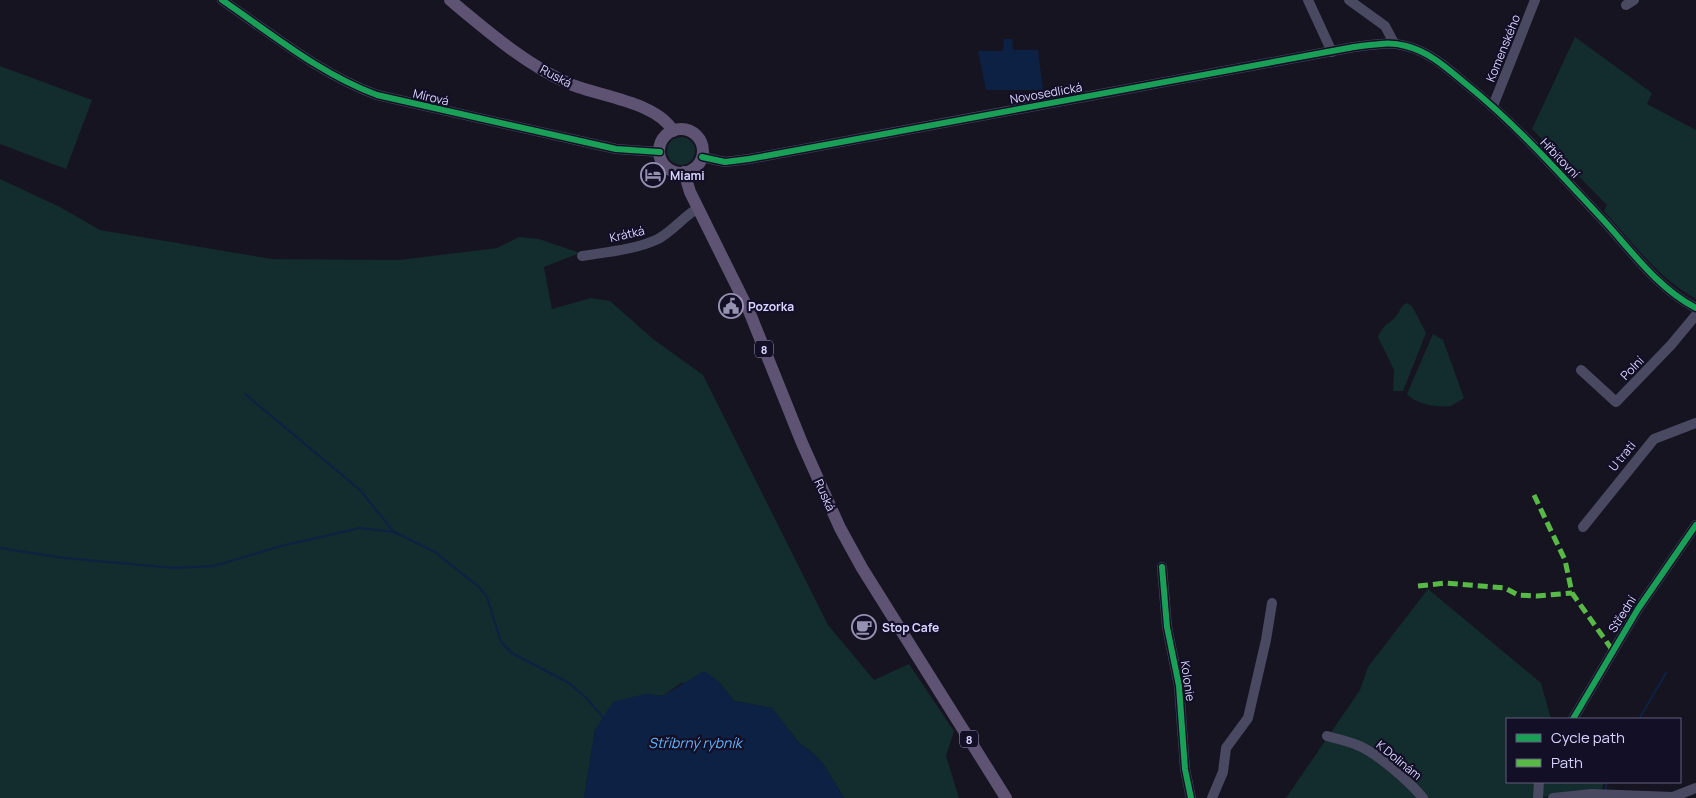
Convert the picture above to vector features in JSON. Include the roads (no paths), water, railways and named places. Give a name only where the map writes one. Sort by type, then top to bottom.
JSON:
[{"type":"main road","name":"Ruská","points":[[450,0],[542,69],[582,89],[643,108],[666,122],[673,131]]},
{"type":"main road","points":[[680,129],[693,132],[702,143],[702,157],[695,168],[684,172],[677,172],[666,166],[660,152],[664,139],[673,131],[680,129]]},
{"type":"main road","name":"Ruská","points":[[684,172],[686,182],[698,208],[749,311],[802,443],[840,528],[871,582],[1006,798]]},
{"type":"street","name":"Mírová","points":[[222,0],[316,65],[343,80],[377,95],[616,149],[660,152]]},
{"type":"street","points":[[1308,0],[1332,52]]},
{"type":"street","name":"Komenského","points":[[1493,106],[1535,0]]},
{"type":"street","points":[[1355,2],[1385,26],[1394,43]]},
{"type":"street","name":"Novosedlická","points":[[702,157],[726,162],[783,153],[1376,44],[1394,43]]},
{"type":"street","name":"Hřbitovní","points":[[1394,43],[1408,46],[1434,58],[1493,106],[1571,185],[1654,276],[1673,294],[1696,308]]},
{"type":"street","name":"Krátká","points":[[582,256],[647,244],[660,238],[685,216],[698,208]]},
{"type":"street","name":"Polní","points":[[1581,370],[1616,402],[1672,345],[1696,314]]},
{"type":"street","name":"U trati","points":[[1583,526],[1654,439],[1696,423]]},
{"type":"street","name":"Střední","points":[[1574,718],[1638,609],[1696,525]]},
{"type":"street","name":"Kolonie","points":[[1162,567],[1167,627],[1179,686],[1185,769],[1191,798]]},
{"type":"street","points":[[1212,798],[1223,772],[1226,748],[1248,718],[1266,640],[1272,602]]},
{"type":"street","name":"K Dolinám","points":[[1327,736],[1358,745],[1373,753],[1414,787],[1423,798]]},
{"type":"street","points":[[1538,798],[1539,783]]},
{"type":"street","points":[[1553,798],[1592,794],[1673,797],[1696,788]]},
{"type":"water","points":[[1004,39],[1012,39],[1013,50],[1038,50],[1043,90],[986,90],[978,51],[1003,51]]},
{"type":"water","name":"Stříbrný rybník","points":[[704,671],[718,681],[734,701],[772,708],[799,743],[813,753],[824,765],[844,798],[584,798],[595,730],[613,702],[645,694],[663,696]]},
{"type":"waterway","points":[[245,394],[360,490],[393,531]]},
{"type":"waterway","points":[[0,548],[64,558],[175,568],[214,566],[281,546],[360,528],[394,532],[435,552],[479,587],[487,597],[501,642],[512,653],[569,683],[604,718]]},
{"type":"waterway","points":[[1640,718],[1666,673]]},
{"type":"waterway","points":[[1605,792],[1607,783]]},
{"type":"place","name":"Miami","points":[[653,175]]},
{"type":"place","name":"Pozorka","points":[[731,306]]},
{"type":"place","name":"Stop Cafe","points":[[864,627]]}]
